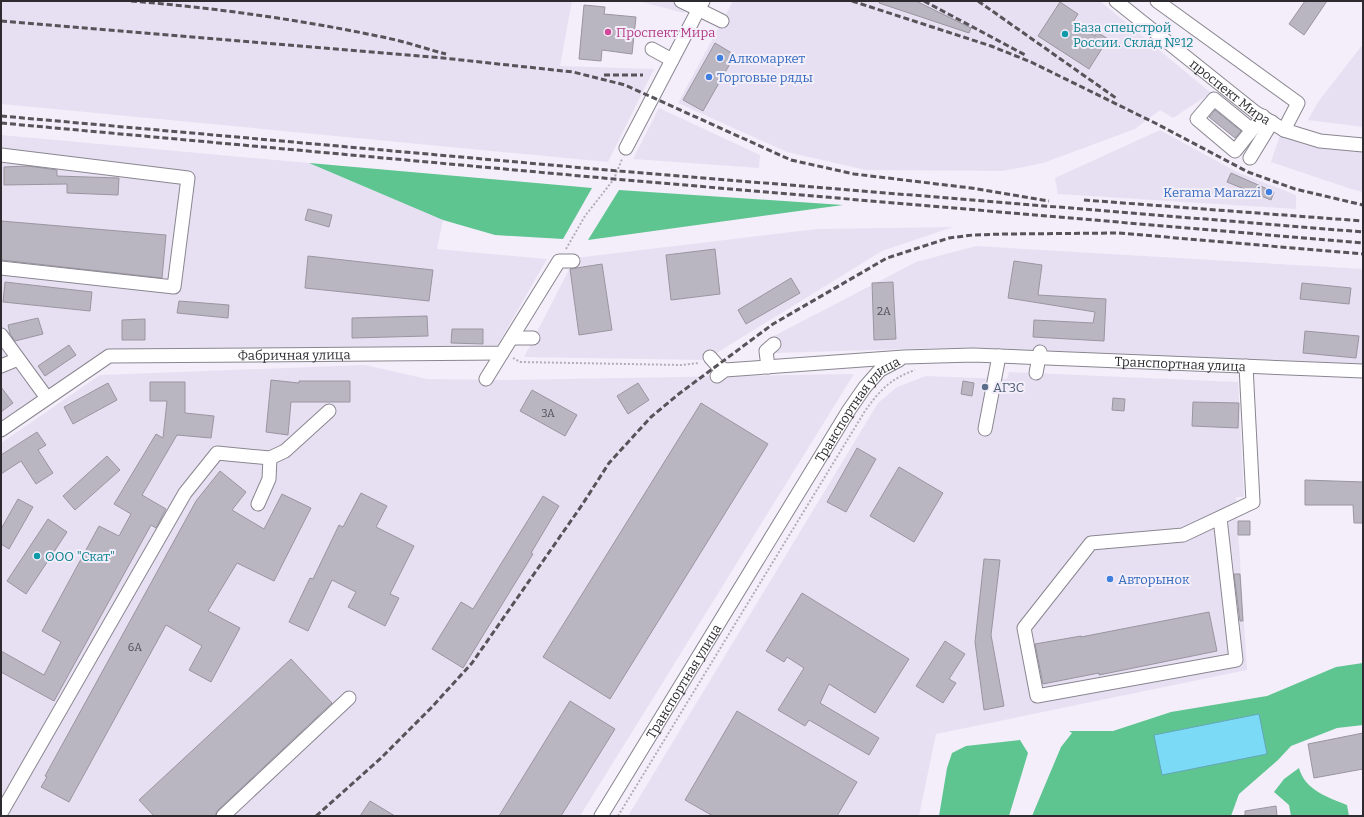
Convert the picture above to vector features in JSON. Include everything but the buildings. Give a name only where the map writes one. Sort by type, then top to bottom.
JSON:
[{"type":"street","points":[[681,1],[701,5],[722,21]]},
{"type":"street","name":"проспект Мира","points":[[1116,1],[1136,24],[1284,130],[1320,142],[1363,145]]},
{"type":"street","points":[[1157,1],[1298,103],[1284,130]]},
{"type":"street","points":[[630,142],[701,5]]},
{"type":"street","points":[[652,49],[672,60]]},
{"type":"street","points":[[1252,130],[1267,119]]},
{"type":"street","points":[[1250,158],[1267,119]]},
{"type":"street","points":[[1,155],[188,178],[174,287],[1,268]]},
{"type":"street","points":[[486,379],[512,338],[553,262],[573,261]]},
{"type":"street","points":[[1,335],[47,398]]},
{"type":"street","points":[[512,338],[533,338]]},
{"type":"street","points":[[768,367],[766,351],[774,344]]},
{"type":"street","name":"Фабричная улица","points":[[1,430],[109,356],[366,359],[502,353]]},
{"type":"street","points":[[1036,373],[1039,355]]},
{"type":"street","name":"Транспортная улица","points":[[601,816],[849,410],[865,387],[880,370],[904,357],[1039,355],[1363,371]]},
{"type":"street","points":[[985,428],[999,356]]},
{"type":"street","points":[[711,358],[721,373],[768,367],[904,357]]},
{"type":"street","points":[[1,366],[18,359]]},
{"type":"street","points":[[1220,518],[1236,660],[1037,696],[1024,628],[1091,543],[1183,536],[1220,518],[1253,502],[1246,366]]},
{"type":"street","points":[[1,813],[185,493],[217,453],[270,458],[285,451],[329,411]]},
{"type":"street","points":[[258,504],[269,480],[270,458]]},
{"type":"street","points":[[223,816],[349,698]]},
{"type":"path","points":[[553,262],[585,216],[614,179],[630,142]]},
{"type":"path","points":[[502,353],[520,362],[681,365],[703,363],[711,358]]},
{"type":"path","points":[[618,816],[865,411],[881,389],[892,381],[914,370],[922,369]]},
{"type":"shaded area","points":[[1,1],[572,1],[560,66],[654,69],[608,162],[1,104]]},
{"type":"shaded area","points":[[638,1],[691,1],[684,13]]},
{"type":"shaded area","points":[[733,1],[1100,1],[1211,93],[1173,118],[1160,110],[1135,129],[1043,163],[1003,171],[866,170],[787,152],[678,103]]},
{"type":"shaded area","points":[[1363,44],[1363,127],[1308,120],[1318,102]]},
{"type":"shaded area","points":[[659,108],[760,155],[759,168],[633,159]]},
{"type":"shaded area","points":[[1160,130],[1237,172],[1296,195],[1296,209],[1058,194],[1055,178]]},
{"type":"shaded area","points":[[1,135],[309,163],[443,220],[437,249],[547,259],[496,348],[106,351],[1,421]]},
{"type":"shaded area","points":[[1280,135],[1305,142],[1363,148],[1363,192],[1271,162]]},
{"type":"shaded area","points":[[953,227],[882,251],[705,360],[524,357],[575,258],[817,229]]},
{"type":"shaded area","points":[[976,246],[1363,269],[1363,364],[941,348],[775,353],[772,337],[916,262]]},
{"type":"shaded area","points":[[365,365],[427,379],[506,380],[854,374],[580,816],[1,816],[1,443],[100,375]]},
{"type":"shaded area","points":[[1009,372],[1238,382],[1244,497],[1236,497],[1247,670],[936,734],[919,816],[628,816],[878,403],[897,387],[926,376],[1007,379]]},
{"type":"green space","points":[[309,163],[592,188],[563,239],[495,235],[443,220]]},
{"type":"green space","points":[[619,190],[843,205],[588,240]]},
{"type":"green space","points":[[1363,663],[1363,725],[1337,728],[1291,746],[1278,760],[1239,794],[1231,816],[1032,816],[1061,747],[1072,733],[1069,731],[1113,731],[1171,712],[1267,696],[1336,667]]},
{"type":"green space","points":[[1020,740],[1028,753],[1009,816],[939,816],[947,768],[952,753],[966,746]]},
{"type":"green space","points":[[1299,768],[1306,782],[1318,792],[1347,805],[1349,816],[1291,816],[1289,805],[1274,792],[1284,779]]},
{"type":"water","points":[[1259,714],[1267,754],[1162,775],[1154,735]]},
{"type":"railway","points":[[131,1],[195,7],[291,20],[394,40],[446,54]]},
{"type":"railway","points":[[852,1],[991,46],[1031,62],[1157,124],[1248,172],[1295,189],[1363,205]]},
{"type":"railway","points":[[924,1],[1027,56]]},
{"type":"railway","points":[[978,1],[1116,98]]},
{"type":"railway","points":[[1,21],[443,58],[573,72],[625,85],[791,160],[854,174],[971,188],[1049,201]]},
{"type":"railway","points":[[604,75],[643,75]]},
{"type":"railway","points":[[1,116],[618,171],[1363,232]]},
{"type":"railway","points":[[1,123],[614,179],[1363,243]]},
{"type":"railway","points":[[1084,200],[1363,221]]},
{"type":"railway","points":[[316,816],[381,758],[431,708],[472,663],[582,505],[609,463],[651,417],[680,393],[773,324],[887,258],[949,238],[973,235],[1119,233],[1363,254]]},
{"type":"place","name":"Проспект Мира","points":[[608,32]]},
{"type":"place","name":"База спецстрой России. Склад №12","points":[[1065,34]]},
{"type":"place","name":"Алкомаркет","points":[[720,58]]},
{"type":"place","name":"Торговые ряды","points":[[709,77]]},
{"type":"place","name":"Kerama Marazzi","points":[[1269,192]]},
{"type":"place","name":"АГЗС","points":[[985,387]]},
{"type":"place","name":"ООО \"Скат\"","points":[[37,556]]},
{"type":"place","name":"Авторынок","points":[[1110,579]]}]
